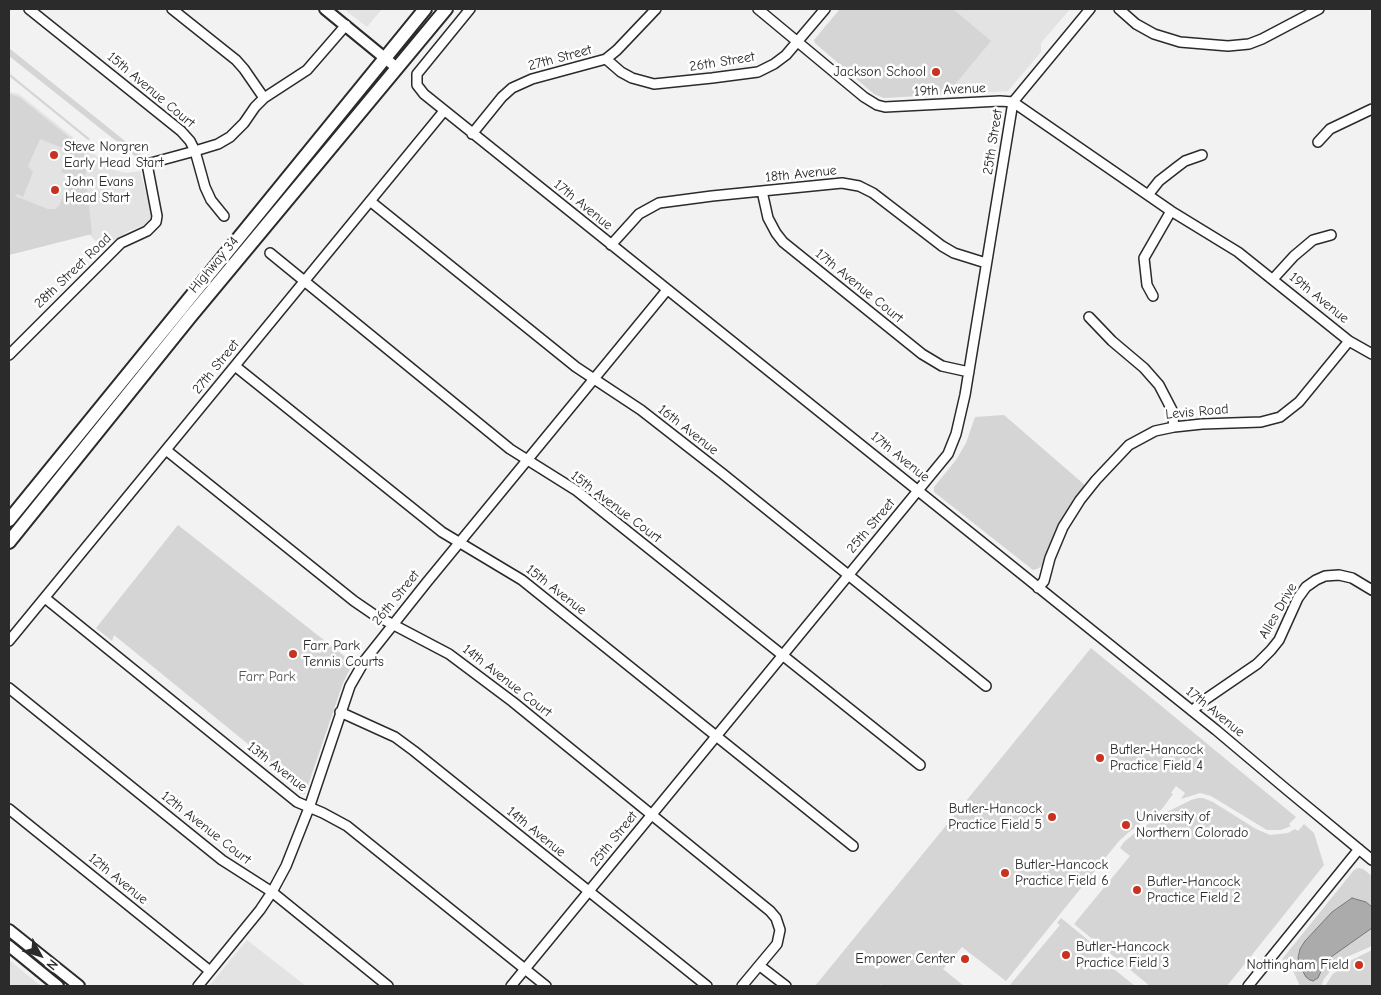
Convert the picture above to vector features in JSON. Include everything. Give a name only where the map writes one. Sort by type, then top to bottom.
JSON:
[{"type":"highway","name":"Highway 34","points":[[9,520],[426,9]]},
{"type":"highway","name":"Highway 34","points":[[9,542],[190,317],[446,9]]},
{"type":"main road","points":[[326,9],[397,68]]},
{"type":"main road","points":[[9,930],[79,986]]},
{"type":"main road","points":[[9,946],[58,986]]},
{"type":"street","name":"15th Avenue Court","points":[[29,9],[181,131],[190,141],[195,151],[211,200],[224,216]]},
{"type":"street","points":[[172,9],[236,60],[264,98]]},
{"type":"street","name":"17th Avenue","points":[[470,9],[417,74],[417,85],[420,90],[472,134],[919,490],[1192,711],[1372,860]]},
{"type":"street","name":"27th Street","points":[[472,134],[502,97],[512,88],[523,82],[606,59],[656,9]]},
{"type":"street","name":"19th Avenue","points":[[758,9],[864,97],[885,107],[1000,101],[1013,102],[1171,211],[1238,252],[1350,341],[1372,354]]},
{"type":"street","name":"26th Street","points":[[606,59],[621,72],[638,80],[654,84],[758,72],[780,61],[825,9]]},
{"type":"street","name":"25th Street","points":[[511,986],[948,454],[960,421],[1013,102],[1090,9]]},
{"type":"street","points":[[1119,9],[1136,24],[1154,34],[1180,42],[1228,46],[1249,44],[1262,39],[1319,9]]},
{"type":"street","name":"28th Street Road","points":[[10,349],[121,243],[147,231],[156,222],[157,216],[147,164],[218,144],[230,137],[264,98],[307,70],[346,25]]},
{"type":"street","points":[[1318,142],[1330,129],[1372,109]]},
{"type":"street","name":"27th Street","points":[[9,641],[444,111]]},
{"type":"street","points":[[1148,195],[1159,181],[1185,161],[1202,155]]},
{"type":"street","name":"18th Avenue","points":[[611,245],[639,214],[659,203],[833,183],[859,186],[877,195],[942,246],[964,258],[986,263]]},
{"type":"street","name":"17th Avenue Court","points":[[762,191],[768,218],[783,242],[922,354],[942,366],[969,372]]},
{"type":"street","name":"16th Avenue","points":[[370,201],[594,380],[641,410],[986,686]]},
{"type":"street","points":[[1153,296],[1147,285],[1144,258],[1171,211]]},
{"type":"street","name":"19th Avenue","points":[[1273,280],[1294,256],[1313,240],[1331,235]]},
{"type":"street","name":"15th Avenue Court","points":[[270,253],[510,449],[576,491],[920,765]]},
{"type":"street","name":"26th Street","points":[[198,986],[260,910],[272,892],[293,851],[340,712],[356,672],[392,624],[667,290]]},
{"type":"street","points":[[1089,317],[1159,384],[1172,410],[1174,427]]},
{"type":"street","name":"Levis Road","points":[[1038,588],[1044,581],[1050,558],[1063,527],[1088,490],[1122,452],[1137,440],[1155,430],[1202,424],[1261,422],[1280,417],[1299,402],[1350,341]]},
{"type":"street","name":"15th Avenue","points":[[235,366],[442,532],[522,580],[853,846]]},
{"type":"street","name":"14th Avenue Court","points":[[166,450],[354,601],[374,614],[449,654],[513,702],[770,910],[776,918],[780,930],[777,944],[760,966]]},
{"type":"street","name":"Alles Drive","points":[[1192,711],[1202,701],[1257,664],[1279,640],[1298,598],[1316,580],[1326,576],[1339,575],[1352,578],[1372,590]]},
{"type":"street","name":"13th Avenue","points":[[45,598],[297,802],[323,813],[346,826],[546,986]]},
{"type":"street","name":"12th Avenue Court","points":[[9,688],[222,860],[272,892],[388,986]]},
{"type":"street","name":"14th Avenue","points":[[340,712],[394,737],[414,751],[707,986]]},
{"type":"street","name":"12th Avenue","points":[[9,809],[210,971]]},
{"type":"street","points":[[1248,986],[1359,849]]},
{"type":"street","points":[[742,986],[760,966],[786,986]]},
{"type":"shaded area","points":[[344,9],[382,9],[367,27]]},
{"type":"shaded area","name":"Jackson School","points":[[840,9],[1070,9],[1041,43],[1041,52],[1008,91],[884,98],[874,94],[815,43],[814,40]]},
{"type":"shaded area","points":[[9,92],[19,94],[114,170],[126,173],[140,171],[152,217],[149,223],[128,231],[103,249],[89,234],[9,255]]},
{"type":"shaded area","points":[[1352,898],[1366,902],[1372,907],[1372,928],[1331,957],[1323,967],[1318,978],[1313,981],[1310,980],[1301,968],[1298,958],[1300,949],[1332,912]]},
{"type":"shaded area","points":[[247,940],[306,986],[209,986]]},
{"type":"shaded area","points":[[9,960],[41,986],[9,986]]},
{"type":"green space","name":"Jackson School","points":[[840,9],[953,9],[991,41],[947,94],[884,98],[874,94],[815,43],[814,40]]},
{"type":"green space","points":[[9,48],[143,155],[138,158],[135,156],[9,56]]},
{"type":"green space","points":[[9,73],[89,138],[90,140],[9,76]]},
{"type":"green space","points":[[9,94],[19,97],[84,149],[86,174],[73,177],[61,172],[70,151],[40,139],[28,166],[33,172],[23,197],[17,194],[15,196],[48,209],[55,209],[59,206],[67,185],[73,179],[86,178],[92,234],[9,255]]},
{"type":"green space","points":[[1004,415],[1086,486],[1066,514],[1050,544],[1042,566],[1033,570],[934,492],[934,487],[956,460],[966,443],[975,417]]},
{"type":"green space","name":"Farr Park","points":[[178,525],[353,663],[343,683],[305,794],[301,794],[290,784],[291,779],[114,635],[112,641],[96,628]]},
{"type":"green space","points":[[1091,648],[1296,817],[1289,824],[1291,826],[1281,830],[1267,830],[1211,796],[1200,793],[1181,799],[1185,793],[1176,786],[1171,793],[1173,794],[1162,809],[1119,841],[1006,981],[962,947],[943,969],[964,986],[881,986],[881,984],[879,986],[815,986]]},
{"type":"green space","points":[[1198,798],[1213,802],[1256,829],[1270,835],[1288,833],[1295,829],[1298,831],[1304,824],[1314,833],[1324,865],[1227,986],[1150,986],[1074,924],[1130,856],[1120,848],[1124,842],[1167,812]]},
{"type":"green space","points":[[1358,868],[1363,869],[1372,876],[1372,946],[1336,964],[1321,986],[1300,986],[1288,960],[1283,963],[1283,958],[1354,870]]},
{"type":"green space","name":"Butler-Hancock Practice Field 3","points":[[1061,918],[1104,953],[1100,958],[1135,986],[1009,986],[1060,925],[1057,923]]},
{"type":"green space","name":"Nottingham Field","points":[[1372,950],[1372,986],[1325,986],[1332,975],[1344,964]]},
{"type":"place","name":"Jackson School","points":[[936,72]]},
{"type":"place","name":"Steve Norgren Early Head Start","points":[[54,155]]},
{"type":"place","name":"John Evans Head Start","points":[[55,190]]},
{"type":"place","name":"Farr Park Tennis Courts","points":[[293,654]]},
{"type":"place","name":"Butler-Hancock Practice Field 4","points":[[1100,758]]},
{"type":"place","name":"Butler-Hancock Practice Field 5","points":[[1052,817]]},
{"type":"place","name":"University of Northern Colorado","points":[[1126,825]]},
{"type":"place","name":"Butler-Hancock Practice Field 6","points":[[1005,873]]},
{"type":"place","name":"Butler-Hancock Practice Field 2","points":[[1137,890]]},
{"type":"place","name":"Butler-Hancock Practice Field 3","points":[[1066,955]]},
{"type":"place","name":"Empower Center","points":[[965,959]]},
{"type":"place","name":"Nottingham Field","points":[[1359,965]]}]
